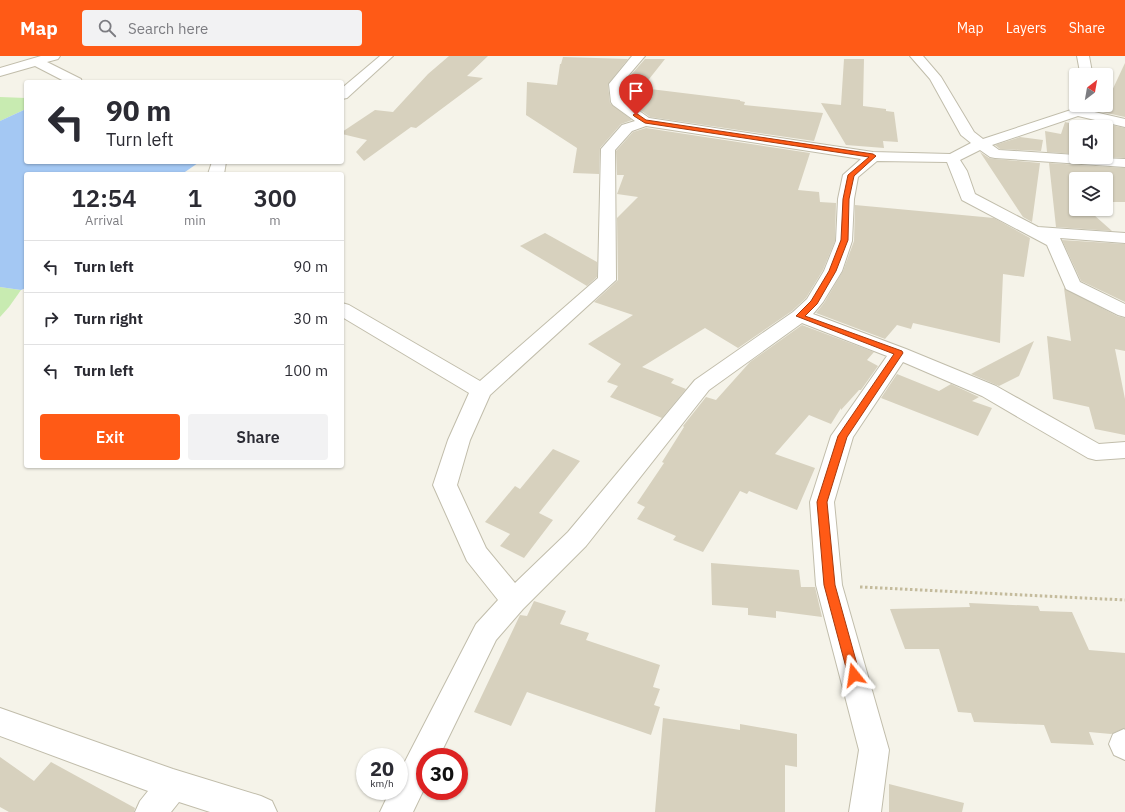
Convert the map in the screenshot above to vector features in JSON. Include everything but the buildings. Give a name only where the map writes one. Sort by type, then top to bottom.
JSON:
[{"type":"street","points":[[0,72],[54,56]]},
{"type":"street","points":[[344,93],[387,56]]},
{"type":"street","points":[[639,56],[616,84],[618,102],[645,122]]},
{"type":"street","points":[[916,56],[935,77],[968,135],[995,154],[1125,163]]},
{"type":"street","points":[[1083,56],[1085,68]]},
{"type":"street","points":[[37,62],[72,80]]},
{"type":"street","points":[[514,601],[476,554],[445,486],[459,440],[481,391],[606,280],[608,149],[627,128],[645,122],[873,156],[952,158],[981,144],[1069,111]]},
{"type":"street","points":[[1091,112],[1125,123]]},
{"type":"street","points":[[396,812],[486,632],[514,601],[577,539],[702,385],[800,316],[814,302],[833,271],[844,240],[846,199],[851,175],[873,156]]},
{"type":"street","points":[[952,158],[959,171],[968,197],[1054,242],[1072,285],[1125,311]]},
{"type":"street","points":[[1036,232],[1125,238]]},
{"type":"street","points":[[344,310],[481,391]]},
{"type":"street","points":[[800,316],[899,353],[989,391],[1096,452],[1125,450]]},
{"type":"street","points":[[865,812],[874,750],[829,585],[822,502],[842,436],[899,353]]},
{"type":"street","points":[[0,722],[174,785],[261,812]]},
{"type":"street","points":[[151,812],[174,785]]},
{"type":"path","points":[[829,585],[1125,600]]},
{"type":"green space","points":[[0,97],[24,98],[24,110],[0,121]]},
{"type":"green space","points":[[0,287],[21,290],[0,317]]},
{"type":"water","points":[[24,110],[24,164],[197,164],[185,172],[24,172],[24,289],[21,290],[0,287],[0,121]]},
{"type":"route","points":[[636,115],[645,122],[873,156],[851,175],[846,199],[844,240],[833,271],[814,302],[800,316],[899,353],[842,436],[822,502],[829,585],[854,675]]}]
